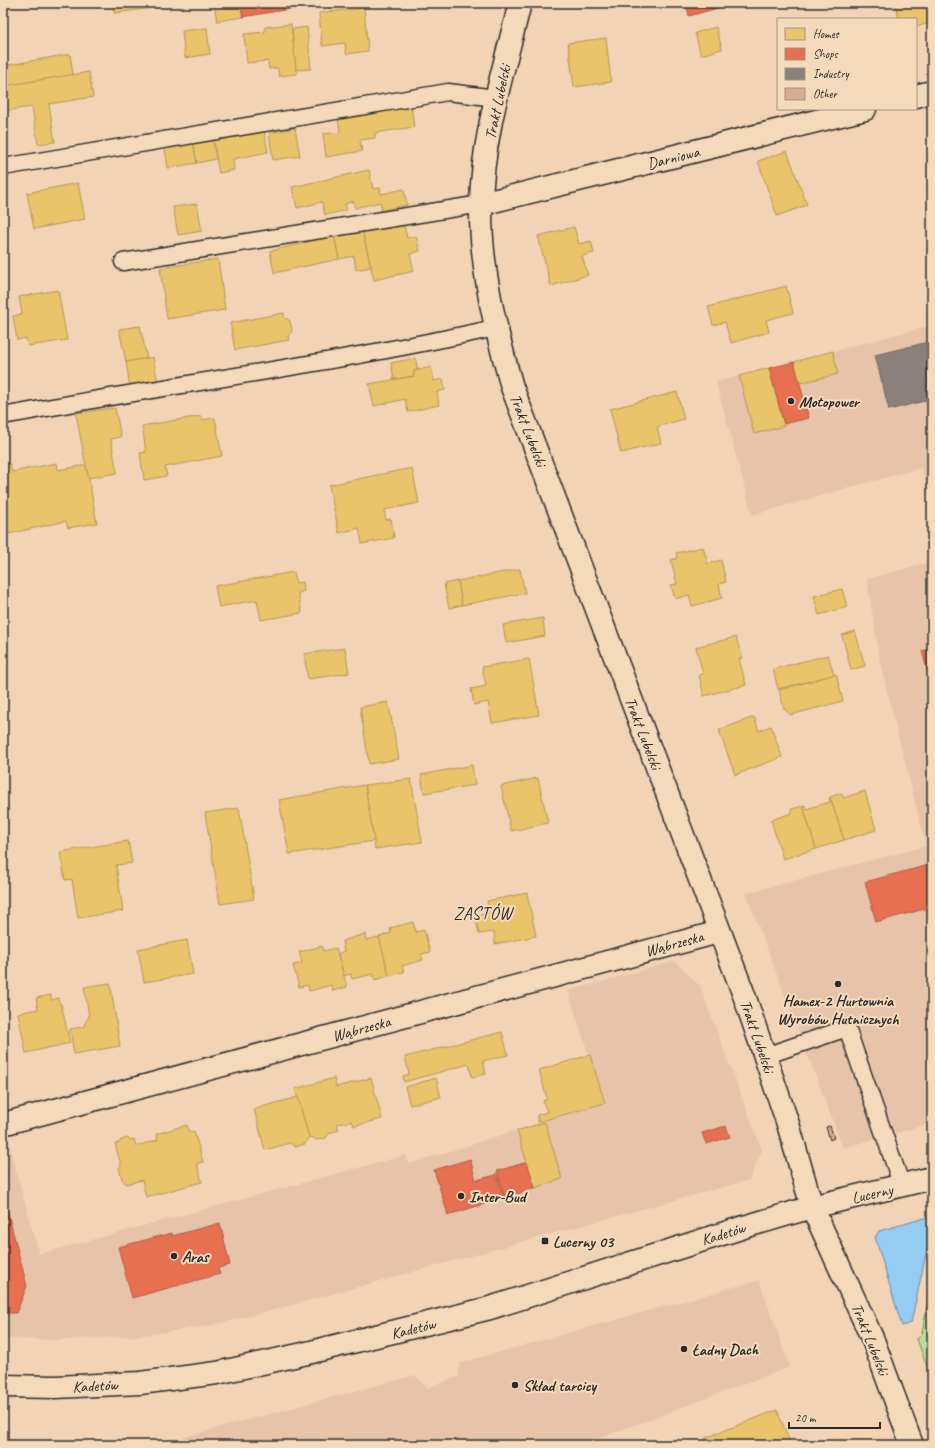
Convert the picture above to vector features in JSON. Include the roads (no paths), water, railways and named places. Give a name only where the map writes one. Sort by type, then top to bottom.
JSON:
[{"type":"street","name":"Trakt Lubelski","points":[[520,3],[496,98],[487,147],[481,204],[483,258],[495,328],[512,387],[744,995],[788,1124],[812,1207],[873,1340],[912,1445]]},
{"type":"street","points":[[917,96],[932,92]]},
{"type":"street","name":"Darniowa","points":[[481,204],[861,110]]},
{"type":"street","name":"Wąbrzeska","points":[[3,1124],[719,932]]},
{"type":"street","name":"Lucerny","points":[[812,1207],[932,1178]]},
{"type":"street","name":"Kadetów","points":[[3,1386],[56,1387],[140,1383],[218,1372],[303,1354],[490,1308],[744,1227],[812,1207]]},
{"type":"lane","points":[[3,167],[448,92],[496,98]]},
{"type":"lane","points":[[123,262],[481,204]]},
{"type":"lane","points":[[3,416],[329,362],[495,328]]},
{"type":"lane","points":[[765,1056],[846,1028],[902,1186]]},
{"type":"water","points":[[932,1216],[932,1226],[911,1323],[902,1326],[875,1237],[879,1231]]},
{"type":"place","name":"Motopower","points":[[791,401]]},
{"type":"place","name":"Hamex-2 Hurtownia Wyrobów Hutnicznych","points":[[838,984]]},
{"type":"place","name":"Inter-Bud","points":[[461,1196]]},
{"type":"place","name":"Lucerny 03","points":[[545,1241]]},
{"type":"place","name":"Aras","points":[[174,1256]]},
{"type":"place","name":"Ładny Dach","points":[[684,1349]]},
{"type":"place","name":"Skład tarcicy","points":[[515,1385]]},
{"type":"district","name":"ZASTÓW","points":[[483,913]]}]
